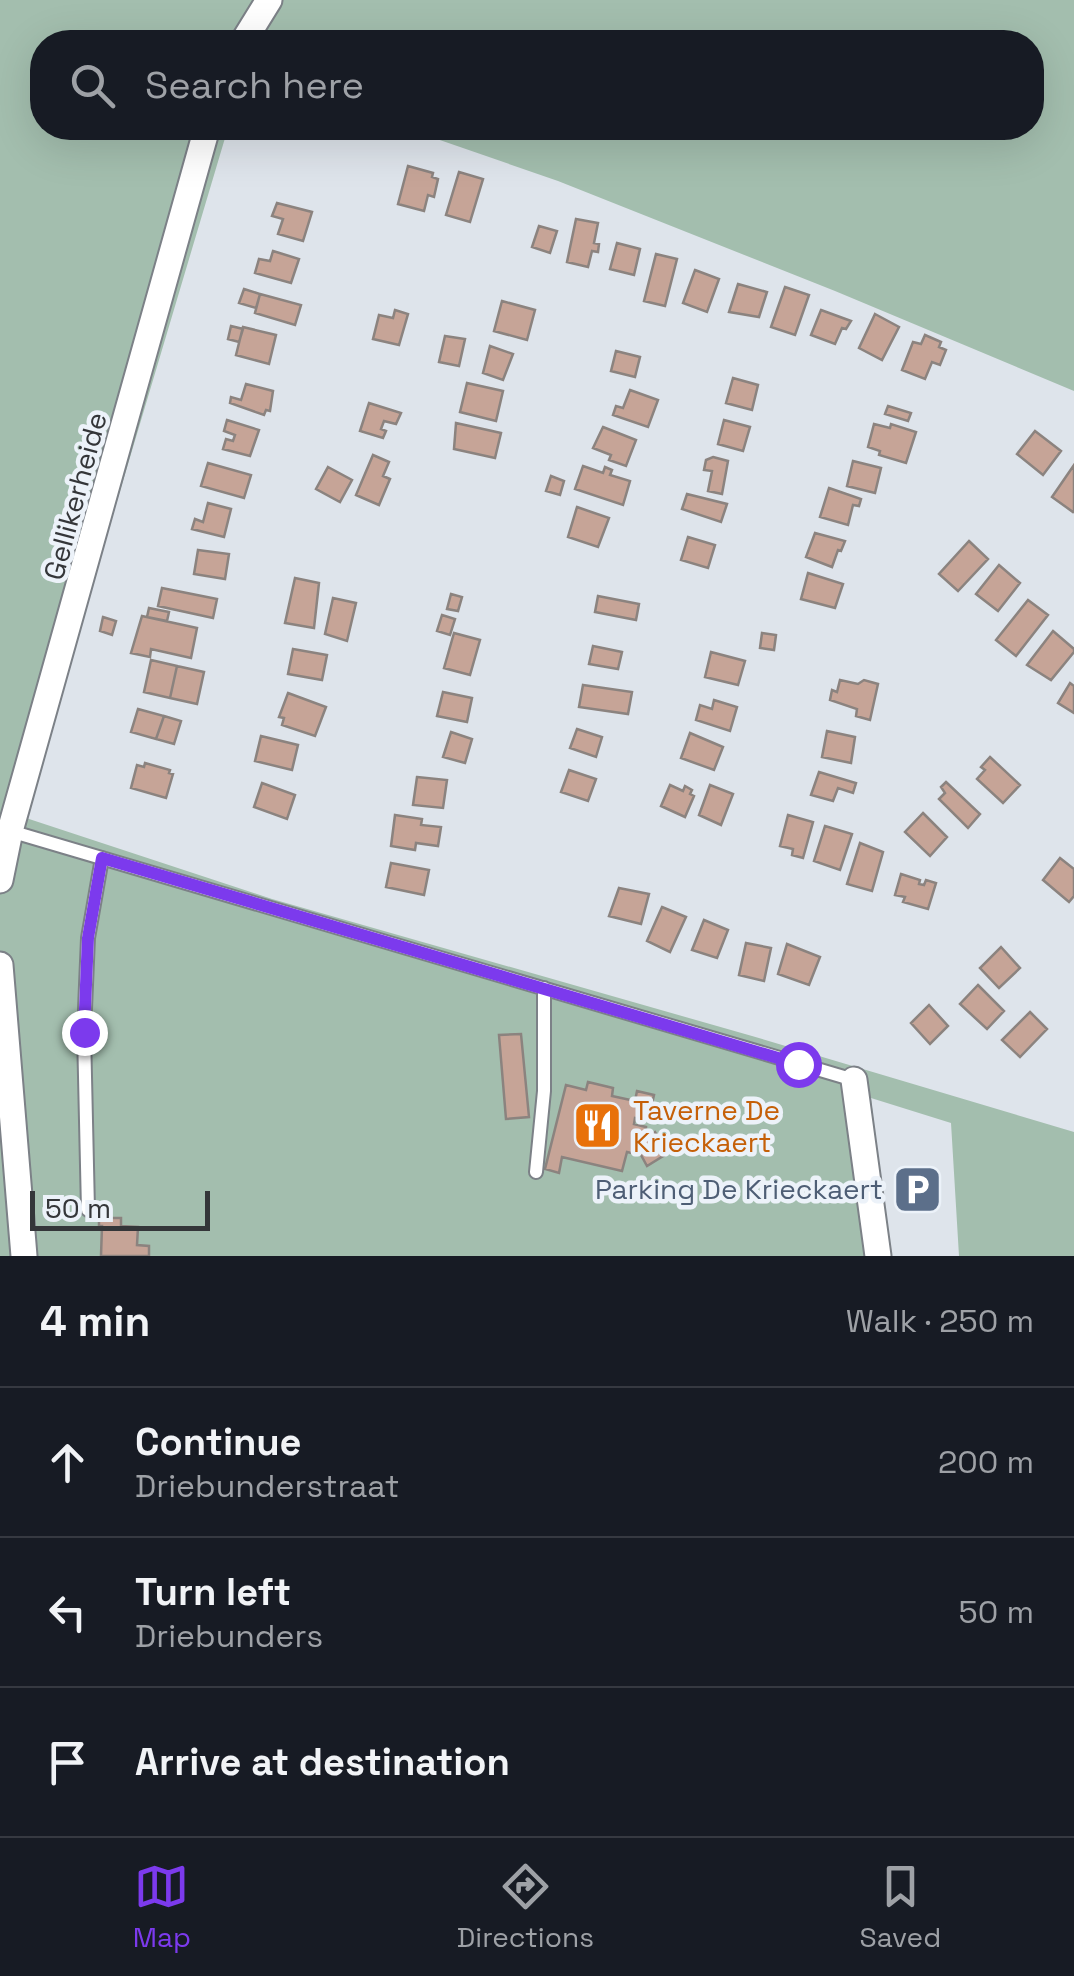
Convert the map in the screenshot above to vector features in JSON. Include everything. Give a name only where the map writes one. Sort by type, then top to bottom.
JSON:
[{"type":"street","points":[[250,30],[269,0]]},
{"type":"street","name":"Gellikerheide","points":[[0,880],[10,831],[204,140]]},
{"type":"street","points":[[0,965],[24,1256]]},
{"type":"street","points":[[854,1080],[878,1256]]},
{"type":"lane","points":[[10,831],[854,1080]]},
{"type":"lane","points":[[88,1210],[84,1032],[87,956],[102,858]]},
{"type":"lane","points":[[536,1172],[544,1090],[544,988]]},
{"type":"green space","points":[[0,0],[1074,0],[1074,391],[558,181],[440,140],[1044,140],[1044,30],[30,30],[30,140],[224,140],[23,817],[272,899],[1074,1132],[1074,1256],[959,1256],[951,1123],[871,1098],[888,1256],[0,1256]]},
{"type":"building","points":[[408,166],[433,173],[432,177],[438,179],[434,197],[428,195],[424,211],[398,204]]},
{"type":"building","points":[[459,172],[483,179],[470,222],[446,215]]},
{"type":"building","points":[[277,203],[312,212],[303,241],[278,234],[283,219],[272,216]]},
{"type":"building","points":[[576,219],[598,223],[594,243],[599,244],[598,252],[592,251],[588,267],[567,262]]},
{"type":"building","points":[[539,226],[557,231],[550,253],[532,247]]},
{"type":"building","points":[[617,243],[640,249],[634,275],[610,269]]},
{"type":"building","points":[[273,251],[299,259],[291,283],[255,273],[259,259],[270,261]]},
{"type":"building","points":[[656,254],[677,259],[665,306],[644,301]]},
{"type":"building","points":[[695,270],[719,279],[707,312],[683,303]]},
{"type":"building","points":[[738,284],[767,292],[759,317],[729,312]]},
{"type":"building","points":[[785,287],[809,295],[795,335],[771,327]]},
{"type":"building","points":[[244,289],[260,294],[256,308],[239,303]]},
{"type":"building","points":[[260,294],[301,305],[295,325],[255,313]]},
{"type":"building","points":[[502,301],[535,310],[527,340],[494,331]]},
{"type":"building","points":[[395,310],[408,314],[399,345],[373,339],[379,315],[393,318]]},
{"type":"building","points":[[821,310],[851,321],[846,329],[842,328],[835,344],[811,335]]},
{"type":"building","points":[[875,314],[899,327],[882,360],[859,348]]},
{"type":"building","points":[[231,326],[243,329],[239,342],[228,339]]},
{"type":"building","points":[[243,327],[276,335],[269,364],[236,355]]},
{"type":"building","points":[[925,335],[941,342],[939,347],[946,350],[940,365],[932,362],[925,379],[902,370],[913,342],[921,344]]},
{"type":"building","points":[[445,336],[465,339],[459,366],[439,362]]},
{"type":"building","points":[[490,346],[513,354],[503,380],[483,373]]},
{"type":"building","points":[[616,351],[640,357],[635,377],[611,371]]},
{"type":"building","points":[[733,378],[758,385],[752,410],[726,403]]},
{"type":"building","points":[[467,383],[503,391],[496,421],[460,412]]},
{"type":"building","points":[[246,384],[273,391],[270,411],[266,410],[264,415],[230,403],[231,397],[241,400]]},
{"type":"building","points":[[630,390],[658,400],[648,427],[613,415],[616,406],[623,408]]},
{"type":"building","points":[[369,403],[401,413],[396,424],[384,421],[383,438],[360,431]]},
{"type":"building","points":[[888,406],[911,413],[908,421],[885,414]]},
{"type":"building","points":[[227,420],[259,430],[250,456],[223,449],[226,439],[233,441],[235,435],[224,431]]},
{"type":"building","points":[[724,420],[750,427],[743,451],[718,444]]},
{"type":"building","points":[[456,423],[501,433],[495,458],[454,449]]},
{"type":"building","points":[[874,424],[890,428],[891,424],[916,432],[906,463],[879,455],[880,451],[868,447]]},
{"type":"building","points":[[603,427],[636,440],[626,466],[593,448]]},
{"type":"building","points":[[1035,431],[1061,451],[1043,475],[1017,454]]},
{"type":"building","points":[[373,455],[389,462],[383,476],[390,479],[379,505],[356,495]]},
{"type":"building","points":[[713,457],[728,461],[722,494],[708,491],[712,471],[704,470],[706,460]]},
{"type":"building","points":[[853,461],[881,468],[875,493],[847,486]]},
{"type":"building","points":[[208,463],[251,475],[244,498],[201,486]]},
{"type":"building","points":[[1074,465],[1074,511],[1073,512],[1052,497]]},
{"type":"building","points":[[583,466],[603,473],[605,467],[612,470],[610,475],[630,481],[623,505],[575,489]]},
{"type":"building","points":[[328,467],[352,480],[340,502],[316,489]]},
{"type":"building","points":[[551,476],[564,481],[560,495],[546,491]]},
{"type":"building","points":[[829,488],[861,499],[859,506],[853,505],[848,525],[820,517]]},
{"type":"building","points":[[687,494],[727,504],[721,522],[682,509]]},
{"type":"building","points":[[208,503],[231,509],[224,537],[192,529],[195,519],[203,522]]},
{"type":"building","points":[[577,507],[609,518],[598,547],[568,537]]},
{"type":"building","points":[[815,533],[845,541],[832,567],[806,557]]},
{"type":"building","points":[[688,537],[715,545],[708,568],[681,560]]},
{"type":"building","points":[[969,541],[988,559],[958,591],[939,574]]},
{"type":"building","points":[[198,550],[229,554],[225,579],[194,574]]},
{"type":"building","points":[[999,565],[1020,583],[998,611],[976,594]]},
{"type":"building","points":[[808,573],[843,584],[835,608],[801,599]]},
{"type":"building","points":[[295,578],[319,583],[314,628],[285,623]]},
{"type":"building","points":[[162,588],[217,599],[213,618],[158,606]]},
{"type":"building","points":[[451,594],[462,597],[458,611],[447,609]]},
{"type":"building","points":[[598,596],[639,604],[636,620],[595,612]]},
{"type":"building","points":[[333,598],[356,603],[347,641],[325,634]]},
{"type":"building","points":[[1028,600],[1048,615],[1016,656],[996,640]]},
{"type":"building","points":[[149,608],[169,612],[167,621],[147,617]]},
{"type":"building","points":[[442,615],[455,619],[450,635],[437,631]]},
{"type":"building","points":[[142,616],[197,628],[191,658],[151,649],[150,657],[131,653]]},
{"type":"building","points":[[103,617],[116,621],[112,635],[100,631]]},
{"type":"building","points":[[1053,631],[1074,652],[1051,680],[1027,665]]},
{"type":"building","points":[[454,633],[480,640],[470,675],[444,668]]},
{"type":"building","points":[[762,633],[776,635],[774,650],[760,648]]},
{"type":"building","points":[[593,646],[622,652],[618,669],[589,664]]},
{"type":"building","points":[[293,649],[327,655],[322,680],[288,674]]},
{"type":"building","points":[[711,652],[745,661],[738,685],[705,677]]},
{"type":"building","points":[[151,660],[177,666],[170,698],[144,692]]},
{"type":"building","points":[[177,666],[204,672],[197,704],[170,698]]},
{"type":"building","points":[[840,680],[878,684],[870,720],[856,716],[857,709],[830,700]]},
{"type":"building","points":[[1070,683],[1074,686],[1074,713],[1058,703]]},
{"type":"building","points":[[583,685],[632,692],[628,714],[579,707]]},
{"type":"building","points":[[443,692],[472,698],[467,722],[437,716]]},
{"type":"building","points":[[288,693],[326,707],[315,736],[282,725],[284,718],[279,717]]},
{"type":"building","points":[[714,700],[737,707],[730,731],[696,720],[700,705],[712,709]]},
{"type":"building","points":[[138,709],[164,716],[156,739],[131,732]]},
{"type":"building","points":[[164,716],[181,721],[174,744],[156,739]]},
{"type":"building","points":[[577,729],[602,737],[596,757],[570,748]]},
{"type":"building","points":[[827,731],[855,737],[851,763],[822,757]]},
{"type":"building","points":[[451,732],[472,739],[465,763],[443,757]]},
{"type":"building","points":[[690,733],[723,747],[714,770],[681,758]]},
{"type":"building","points":[[261,736],[298,745],[292,770],[255,761]]},
{"type":"building","points":[[990,757],[1020,785],[1003,803],[977,779]]},
{"type":"building","points":[[145,763],[173,774],[166,798],[131,788],[137,765],[144,767]]},
{"type":"building","points":[[569,770],[596,779],[588,801],[561,792]]},
{"type":"building","points":[[819,772],[856,783],[853,793],[838,788],[833,801],[811,795]]},
{"type":"building","points":[[417,777],[447,780],[443,808],[413,805]]},
{"type":"building","points":[[946,782],[980,814],[968,828],[939,799],[945,793],[941,787]]},
{"type":"building","points":[[262,783],[295,795],[287,819],[254,807]]},
{"type":"building","points":[[670,785],[692,790],[690,794],[694,796],[685,817],[661,806]]},
{"type":"building","points":[[710,785],[733,794],[721,825],[699,815]]},
{"type":"building","points":[[923,813],[947,837],[930,856],[905,832]]},
{"type":"building","points":[[395,815],[422,819],[421,825],[441,827],[438,846],[416,843],[415,850],[391,846]]},
{"type":"building","points":[[788,815],[813,822],[803,858],[792,855],[793,849],[780,846]]},
{"type":"building","points":[[825,826],[852,834],[840,870],[814,861]]},
{"type":"building","points":[[860,843],[883,852],[872,891],[847,884]]},
{"type":"building","points":[[1060,858],[1074,869],[1074,896],[1069,902],[1043,880]]},
{"type":"building","points":[[391,863],[429,870],[424,895],[386,887]]},
{"type":"building","points":[[901,874],[920,880],[919,884],[924,885],[926,880],[936,883],[928,909],[903,902],[905,897],[895,895]]},
{"type":"building","points":[[619,888],[649,894],[641,924],[609,916]]},
{"type":"building","points":[[662,907],[686,917],[670,952],[647,941]]},
{"type":"building","points":[[704,920],[728,930],[717,958],[692,950]]},
{"type":"building","points":[[746,943],[771,948],[764,981],[739,975]]},
{"type":"building","points":[[787,944],[820,957],[809,985],[778,974]]},
{"type":"building","points":[[1001,947],[1020,968],[999,988],[980,968]]},
{"type":"building","points":[[978,985],[1004,1011],[987,1029],[960,1004]]},
{"type":"building","points":[[929,1005],[948,1026],[930,1044],[911,1023]]},
{"type":"building","points":[[1030,1012],[1047,1029],[1020,1057],[1002,1040]]},
{"type":"building","points":[[521,1034],[529,1117],[506,1119],[499,1035]]},
{"type":"building","name":"Taverne De Krieckaert","points":[[588,1082],[613,1088],[612,1096],[635,1101],[637,1091],[654,1095],[648,1121],[635,1118],[634,1124],[646,1127],[645,1140],[655,1132],[668,1153],[647,1166],[641,1155],[627,1152],[622,1171],[562,1157],[559,1173],[545,1169],[566,1085],[586,1090]]},
{"type":"building","points":[[99,1218],[121,1218],[121,1226],[138,1227],[137,1245],[149,1246],[149,1256],[101,1256]]},
{"type":"place","name":"Taverne De Krieckaert","points":[[598,1126]]},
{"type":"place","name":"Parking De Krieckaert","points":[[918,1189]]},
{"type":"route","points":[[84,1032],[88,938],[102,858],[798,1064]]}]
